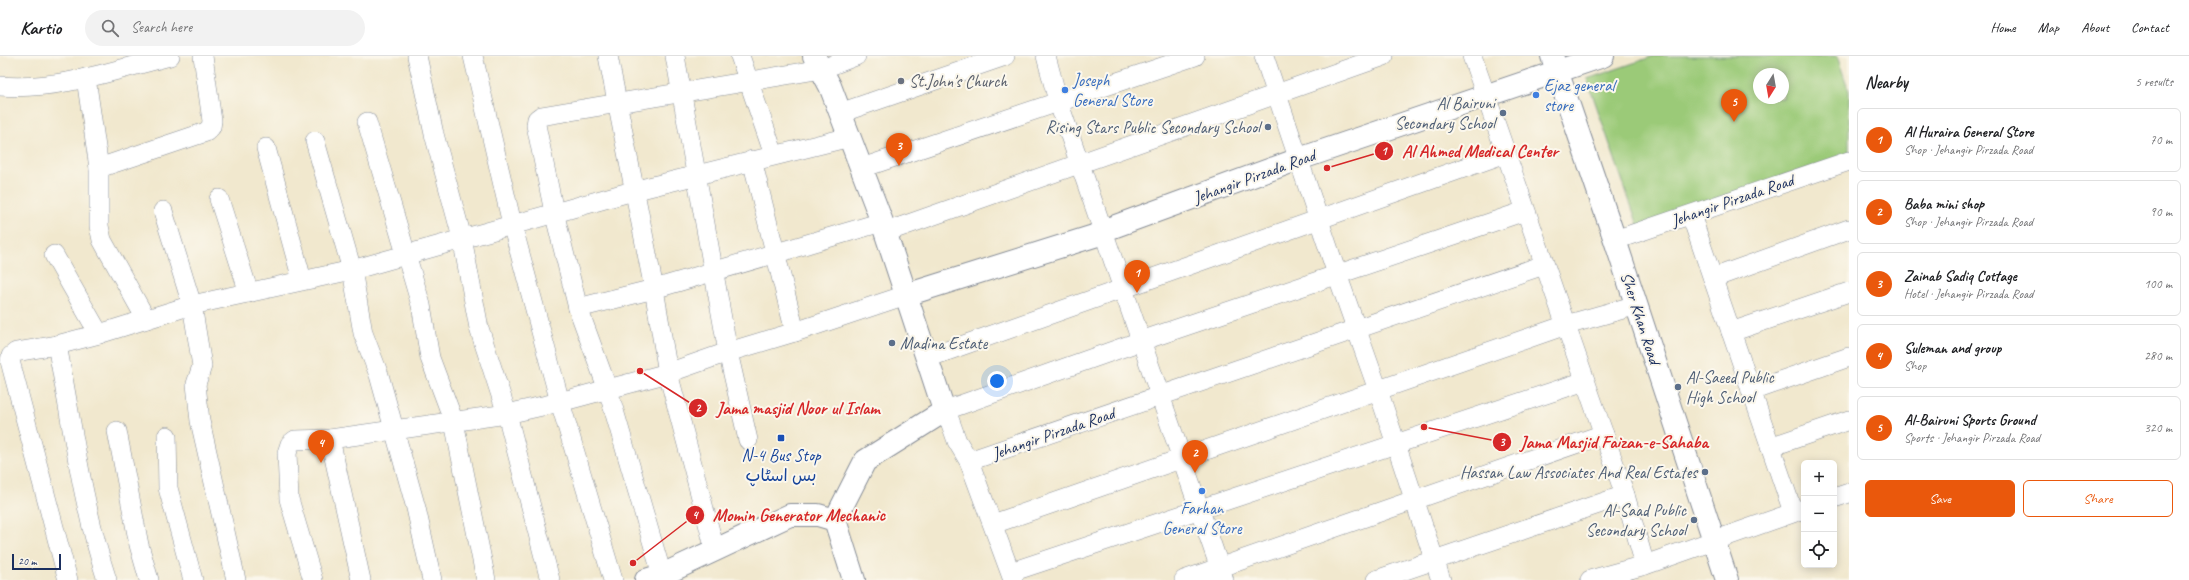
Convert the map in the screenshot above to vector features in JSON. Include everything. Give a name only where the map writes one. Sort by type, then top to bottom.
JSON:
[{"type":"street","points":[[0,86],[24,88],[86,78],[170,56]]},
{"type":"street","points":[[100,168],[206,132],[211,127],[212,121],[203,56]]},
{"type":"street","points":[[417,56],[434,134],[462,238],[479,328],[507,414],[550,580]]},
{"type":"street","points":[[473,56],[512,224],[560,402],[613,580]]},
{"type":"street","points":[[608,56],[633,191],[654,289],[668,373],[715,550]]},
{"type":"street","points":[[675,56],[728,352],[748,440]]},
{"type":"street","points":[[740,56],[774,155]]},
{"type":"street","points":[[835,520],[818,515],[790,514],[654,577],[608,390],[578,308],[554,212],[536,125],[537,119],[541,116],[748,80],[818,62],[856,56]]},
{"type":"street","points":[[840,113],[1005,56]]},
{"type":"street","points":[[1046,56],[1058,102],[1222,574]]},
{"type":"street","points":[[862,168],[1194,56]]},
{"type":"street","points":[[1264,56],[1441,580]]},
{"type":"street","points":[[578,308],[654,289],[776,254],[884,227],[1079,163],[1384,56]]},
{"type":"street","points":[[1472,56],[1625,495],[1645,565]]},
{"type":"street","name":"Jehangir Pirzada Road","points":[[906,295],[1094,236],[1102,231],[1299,159],[1486,96],[1555,63],[1603,56]]},
{"type":"street","points":[[818,62],[850,137],[884,227],[941,401],[946,410],[957,441],[970,461],[1012,576],[1199,510],[1585,381]]},
{"type":"street","name":"Sher Khan Road","points":[[1555,63],[1616,240],[1727,580]]},
{"type":"street","points":[[86,78],[100,168],[99,226],[102,240],[146,319]]},
{"type":"street","points":[[367,122],[421,305],[430,358],[454,422],[486,580]]},
{"type":"street","points":[[68,580],[10,362],[10,356],[16,352],[57,345],[99,334],[192,305],[249,294],[302,280],[352,270],[554,212],[752,160],[850,137]]},
{"type":"street","points":[[315,141],[352,270],[363,333],[379,375],[416,508],[432,580]]},
{"type":"street","points":[[266,148],[302,280]]},
{"type":"street","points":[[927,358],[1506,153]]},
{"type":"street","points":[[752,160],[795,332]]},
{"type":"street","name":"Jehangir Pirzada Road","points":[[1616,240],[1849,160]]},
{"type":"street","points":[[219,199],[249,294]]},
{"type":"street","points":[[854,580],[835,520],[865,461],[946,410],[1141,341],[1526,210]]},
{"type":"street","points":[[162,211],[192,305],[202,366],[196,384],[200,421],[236,580]]},
{"type":"street","points":[[1590,580],[1645,565],[1799,510],[1770,447],[1691,215]]},
{"type":"street","points":[[1713,278],[1849,229]]},
{"type":"street","points":[[54,254],[99,334]]},
{"type":"street","name":"Jehangir Pirzada Road","points":[[970,461],[1544,265]]},
{"type":"street","points":[[1731,332],[1849,292]]},
{"type":"street","points":[[313,580],[289,498],[287,454],[290,444],[295,440],[330,439],[454,422],[507,414],[560,402],[668,373],[728,352],[795,332],[906,295]]},
{"type":"street","points":[[993,524],[1566,325],[1637,305]]},
{"type":"street","points":[[57,345],[82,481],[100,559],[107,580]]},
{"type":"street","points":[[1751,391],[1849,357]]},
{"type":"street","points":[[1770,447],[1849,420]]},
{"type":"street","points":[[117,431],[139,545],[149,580]]},
{"type":"street","points":[[1184,580],[1222,574],[1415,500],[1604,434]]},
{"type":"street","points":[[167,436],[168,488],[193,580]]},
{"type":"street","points":[[330,439],[361,580]]},
{"type":"street","points":[[1837,497],[1849,493]]},
{"type":"street","points":[[1376,580],[1625,495]]},
{"type":"green space","points":[[1654,56],[1837,56],[1849,91],[1849,164],[1641,234],[1587,79]]},
{"type":"place","name":"St.John's Church","points":[[901,81]]},
{"type":"place","name":"Joseph General Store","points":[[1065,90]]},
{"type":"place","name":"Ejaz general store","points":[[1536,95]]},
{"type":"place","name":"Al Bairuni Secondary School","points":[[1503,113]]},
{"type":"place","name":"Al-Bairuni Sports Ground","points":[[1734,122]]},
{"type":"place","name":"Rising Stars Public Secondary School","points":[[1268,127]]},
{"type":"place","name":"Zainab Sadiq Cottage","points":[[899,166]]},
{"type":"place","name":"Al Ahmed Medical Center","points":[[1327,168]]},
{"type":"place","name":"Al Huraira General Store","points":[[1137,293]]},
{"type":"place","name":"Madina Estate","points":[[892,343]]},
{"type":"place","name":"Jama masjid Noor ul Islam","points":[[640,371]]},
{"type":"place","name":"Al-Saeed Public High School","points":[[1678,387]]},
{"type":"place","name":"Jama Masjid Faizan-e-Sahaba","points":[[1424,427]]},
{"type":"place","name":"N-4 Bus Stop بس اسٹاپ","points":[[781,438]]},
{"type":"place","name":"Suleman and group","points":[[321,463]]},
{"type":"place","name":"Hassan Law Associates And Real Estates","points":[[1705,472]]},
{"type":"place","name":"Baba mini shop","points":[[1195,473]]},
{"type":"place","name":"Farhan General Store","points":[[1202,491]]},
{"type":"place","name":"Al-Saad Public Secondary School","points":[[1694,520]]},
{"type":"place","name":"Momin Generator Mechanic","points":[[633,563]]}]
